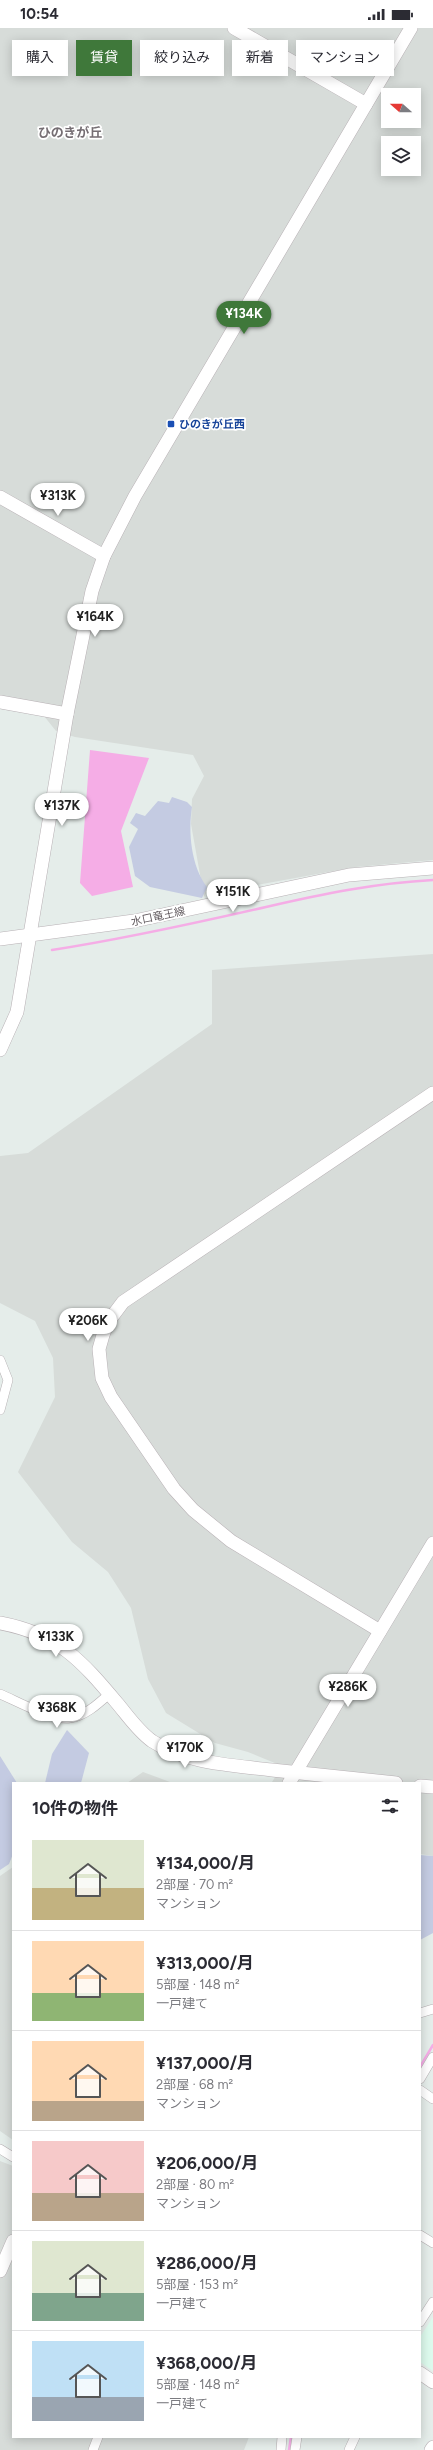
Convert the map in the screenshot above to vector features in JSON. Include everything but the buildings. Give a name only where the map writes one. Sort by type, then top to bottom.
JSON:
[{"type":"street","points":[[234,28],[366,104]]},
{"type":"street","points":[[0,1050],[17,1012],[67,714],[92,591],[104,556],[135,496],[411,28]]},
{"type":"street","points":[[0,497],[104,556]]},
{"type":"street","points":[[0,702],[67,714]]},
{"type":"street","name":"水口竜王線","points":[[0,939],[134,921],[349,875],[433,868]]},
{"type":"street","points":[[380,1631],[231,1541],[193,1510],[174,1489],[111,1397],[102,1378],[99,1349],[108,1322],[128,1298],[433,1093]]},
{"type":"street","points":[[0,1360],[8,1380],[0,1410]]},
{"type":"street","points":[[292,1778],[433,1543]]},
{"type":"street","points":[[0,1623],[45,1636],[66,1649],[88,1670],[136,1727],[162,1747],[202,1760],[292,1778],[375,1782]]},
{"type":"street","points":[[0,1694],[58,1718],[70,1718],[89,1710],[109,1694]]},
{"type":"street","points":[[421,1786],[433,1787]]},
{"type":"street","points":[[421,2013],[433,2009]]},
{"type":"street","points":[[421,2077],[433,2057]]},
{"type":"street","points":[[421,2091],[433,2099]]},
{"type":"street","points":[[0,2149],[12,2156]]},
{"type":"street","points":[[421,2236],[433,2244]]},
{"type":"street","points":[[0,2271],[12,2243]]},
{"type":"street","points":[[421,2320],[433,2302]]},
{"type":"street","points":[[421,2374],[433,2382]]},
{"type":"street","points":[[93,2450],[98,2438]]},
{"type":"street","points":[[281,2450],[282,2438]]},
{"type":"street","points":[[295,2450],[297,2438]]},
{"type":"street","points":[[349,2450],[355,2438]]},
{"type":"street","points":[[431,2450],[433,2446]]},
{"type":"shaded area","points":[[0,28],[433,28],[433,860],[356,867],[235,889],[224,883],[211,885],[204,897],[191,824],[192,799],[204,776],[193,755],[75,737],[56,731],[44,716],[0,709]]},
{"type":"shaded area","points":[[90,750],[149,758],[121,831],[133,887],[92,896],[80,883]]},
{"type":"shaded area","points":[[172,797],[187,802],[192,807],[190,827],[194,859],[197,869],[207,887],[202,898],[150,887],[135,876],[129,847],[138,829],[130,823],[136,813],[145,816],[158,801],[169,803]]},
{"type":"shaded area","points":[[433,954],[433,1856],[421,1854],[421,1782],[272,1782],[282,1766],[248,1752],[215,1743],[166,1713],[148,1679],[131,1608],[108,1572],[72,1542],[18,1472],[55,1397],[53,1358],[35,1321],[0,1303],[0,1156],[28,1153],[212,1024],[212,970]]},
{"type":"shaded area","points":[[67,1730],[89,1753],[81,1782],[45,1782],[52,1754]]},
{"type":"shaded area","points":[[0,1756],[16,1782],[12,1782],[12,1856],[9,1864],[0,1870]]},
{"type":"shaded area","points":[[143,1772],[170,1782],[128,1782]]},
{"type":"shaded area","points":[[421,1855],[433,1856],[433,1933],[421,1939]]},
{"type":"shaded area","points":[[12,1868],[12,2139],[0,2131],[0,1876]]},
{"type":"shaded area","points":[[0,2161],[12,2166],[12,2438],[249,2438],[244,2450],[0,2450]]},
{"type":"shaded area","points":[[433,2317],[433,2371],[421,2363],[421,2335]]},
{"type":"waterway","points":[[52,950],[106,941],[287,902],[370,886],[433,880]]},
{"type":"waterway","points":[[421,2065],[433,2045]]},
{"type":"waterway","points":[[289,2450],[291,2438]]},
{"type":"place","name":"ひのきが丘西","points":[[171,424]]},
{"type":"district","name":"ひのきが丘","points":[[70,132]]}]
